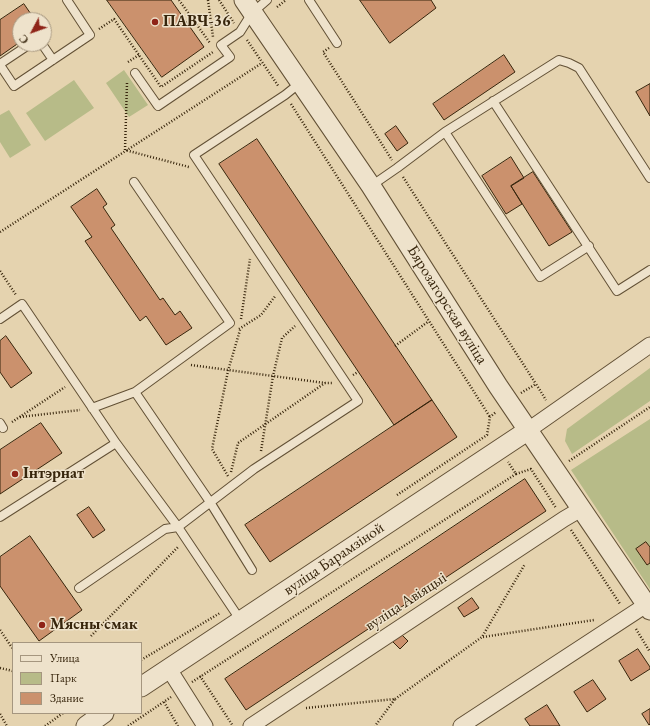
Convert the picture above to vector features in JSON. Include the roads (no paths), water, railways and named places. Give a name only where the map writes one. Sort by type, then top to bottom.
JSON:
[{"type":"street","name":"Бярозагорская вуліца","points":[[248,7],[301,82],[371,186],[508,402],[648,608]]},
{"type":"street","points":[[528,431],[650,345]]},
{"type":"street","name":"вуліца Барамзіной","points":[[142,686],[169,670],[236,613],[528,431]]},
{"type":"street","name":"вуліца Авіяцыі","points":[[251,726],[581,509]]},
{"type":"street","points":[[461,726],[628,616],[648,608]]},
{"type":"street","points":[[169,670],[205,726]]},
{"type":"street","points":[[86,726],[103,714]]},
{"type":"lane","points":[[18,52],[0,64],[14,86],[90,35],[67,0]]},
{"type":"lane","points":[[135,72],[158,106],[230,57],[218,48],[240,32],[248,7],[266,0]]},
{"type":"lane","points":[[309,0],[337,43]]},
{"type":"lane","points":[[48,52],[53,60]]},
{"type":"lane","points":[[371,186],[445,132],[559,60],[579,68],[650,178]]},
{"type":"lane","points":[[79,588],[166,529],[178,527],[259,466],[358,401],[194,155],[285,95],[301,82]]},
{"type":"lane","points":[[493,101],[617,291],[650,270]]},
{"type":"lane","points":[[445,132],[540,277],[589,246]]},
{"type":"lane","points":[[92,408],[134,392],[230,323],[134,182]]},
{"type":"lane","points":[[0,319],[22,304],[116,443],[178,527],[236,613]]},
{"type":"lane","points":[[134,392],[210,502],[252,570]]},
{"type":"lane","points":[[0,517],[116,443]]},
{"type":"place","name":"ПАВЧ-36","points":[[155,22]]},
{"type":"place","name":"Інтэрнат","points":[[15,474]]},
{"type":"place","name":"Мясны смак","points":[[42,625]]}]
